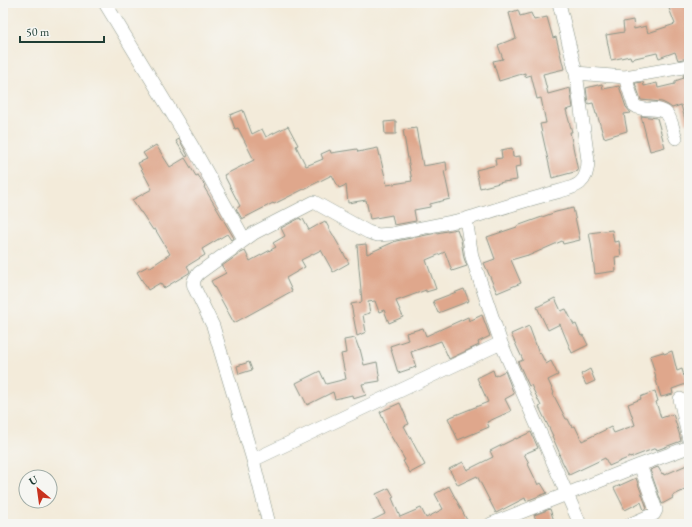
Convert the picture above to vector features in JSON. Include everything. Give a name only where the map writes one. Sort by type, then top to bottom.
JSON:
[{"type":"street","points":[[105,3],[192,146],[244,239]]},
{"type":"street","points":[[269,524],[253,460],[213,326],[194,287],[193,282],[195,276],[244,239],[314,202],[368,232],[378,235],[391,234],[466,218],[546,194],[566,190],[582,182],[588,169],[588,160],[576,74],[559,3]]},
{"type":"street","points":[[576,74],[625,77],[689,66]]},
{"type":"street","points":[[625,77],[634,105],[636,107],[660,110],[666,113],[670,119],[676,138]]},
{"type":"street","points":[[466,218],[472,257],[501,343],[580,524]]},
{"type":"street","points":[[253,460],[501,343]]},
{"type":"street","points":[[680,399],[689,440]]},
{"type":"street","points":[[491,524],[689,447]]},
{"type":"street","points":[[631,524],[654,514],[656,510],[640,465]]},
{"type":"building","points":[[667,3],[687,3],[689,8],[689,58],[678,60],[675,52],[659,58],[657,53],[631,59],[630,56],[611,60],[606,35],[624,32],[623,22],[633,20],[634,29],[646,26],[648,33],[675,24]]},
{"type":"building","points":[[518,10],[520,16],[531,13],[534,20],[547,17],[553,38],[556,37],[564,69],[543,74],[548,94],[570,88],[573,108],[566,110],[572,132],[570,132],[578,171],[552,178],[540,124],[546,123],[541,98],[537,99],[531,75],[525,77],[525,73],[499,81],[493,61],[503,59],[498,45],[516,38],[509,13]]},
{"type":"building","points":[[689,74],[689,123],[686,123],[681,105],[672,108],[662,102],[641,100],[635,83],[643,82],[644,86],[657,83],[658,88],[675,84],[675,81],[684,78],[683,75]]},
{"type":"building","points":[[602,84],[603,89],[619,86],[626,107],[631,113],[624,114],[627,131],[604,138],[593,103],[588,104],[586,88]]},
{"type":"building","points":[[243,110],[252,134],[262,129],[266,137],[288,126],[298,145],[296,146],[306,166],[323,159],[321,154],[330,150],[331,153],[357,149],[358,152],[378,148],[387,185],[412,181],[403,130],[416,128],[423,166],[446,162],[447,170],[444,171],[450,199],[430,204],[430,207],[414,210],[416,221],[394,225],[392,215],[370,219],[366,200],[348,203],[346,185],[339,188],[332,175],[242,219],[236,209],[240,206],[224,175],[254,160],[238,128],[235,129],[230,115]]},
{"type":"building","points":[[641,116],[657,118],[665,147],[650,151]]},
{"type":"building","points":[[396,121],[396,134],[385,134],[384,122]]},
{"type":"building","points":[[179,139],[188,156],[186,157],[176,141]]},
{"type":"building","points":[[156,145],[170,167],[185,158],[196,176],[198,175],[205,186],[204,187],[234,238],[231,240],[227,234],[202,249],[205,255],[187,266],[190,271],[189,273],[164,288],[160,283],[148,290],[137,272],[148,266],[149,268],[170,254],[155,229],[153,230],[132,200],[152,189],[138,163],[147,159],[143,153]]},
{"type":"building","points":[[512,148],[513,157],[520,156],[521,166],[515,167],[517,180],[480,188],[476,170],[496,165],[495,159],[502,158],[501,150]]},
{"type":"building","points":[[573,208],[580,240],[563,244],[562,241],[528,256],[511,260],[521,283],[497,293],[484,263],[495,259],[487,237],[556,212]]},
{"type":"building","points":[[300,218],[301,220],[303,219],[309,230],[325,221],[349,263],[333,272],[321,250],[301,260],[305,267],[286,278],[292,291],[234,323],[211,281],[226,273],[222,266],[239,254],[245,251],[250,261],[276,247],[273,243],[285,236],[281,228]]},
{"type":"building","points":[[457,229],[467,266],[452,271],[445,252],[426,260],[436,289],[426,292],[426,290],[396,301],[403,317],[389,323],[384,310],[379,312],[375,301],[368,302],[370,313],[363,315],[366,332],[357,336],[351,304],[362,302],[357,245],[366,244],[367,254],[396,241]]},
{"type":"building","points":[[612,230],[614,242],[619,241],[621,256],[615,257],[616,271],[595,274],[589,233]]},
{"type":"building","points":[[464,289],[469,301],[438,313],[433,301]]},
{"type":"building","points":[[555,298],[561,311],[566,309],[574,325],[576,324],[581,336],[583,335],[588,345],[572,353],[560,324],[548,330],[537,307]]},
{"type":"building","points":[[482,315],[490,336],[478,342],[479,345],[449,359],[441,341],[411,352],[416,367],[398,373],[390,346],[408,340],[406,333],[423,328],[426,336],[468,317],[469,321]]},
{"type":"building","points":[[529,326],[539,353],[540,352],[546,364],[551,361],[558,375],[548,380],[554,393],[553,394],[566,419],[568,419],[572,427],[575,426],[582,441],[611,427],[614,433],[635,425],[628,404],[655,391],[658,401],[656,402],[661,418],[673,414],[681,441],[657,450],[656,448],[630,457],[609,466],[605,458],[569,475],[539,407],[541,406],[531,385],[529,386],[518,362],[523,360],[511,334]]},
{"type":"building","points":[[355,338],[360,349],[364,365],[377,362],[380,381],[362,384],[366,395],[353,399],[352,395],[335,399],[333,392],[307,405],[296,383],[320,371],[326,384],[346,379],[341,354],[346,353],[344,340]]},
{"type":"building","points":[[672,351],[677,371],[682,369],[686,384],[672,389],[673,394],[661,397],[650,356]]},
{"type":"building","points":[[249,362],[252,370],[239,374],[237,366]]},
{"type":"building","points":[[590,369],[595,381],[586,385],[581,374]]},
{"type":"building","points":[[493,370],[495,376],[505,371],[514,394],[505,399],[511,411],[487,422],[489,427],[458,440],[448,418],[488,402],[477,378]]},
{"type":"building","points":[[400,403],[409,424],[404,426],[425,465],[410,473],[403,461],[405,460],[389,433],[380,412]]},
{"type":"building","points":[[531,432],[538,448],[524,454],[538,485],[541,483],[547,493],[526,501],[525,498],[496,513],[477,476],[458,485],[449,469],[463,462],[467,470],[493,457],[490,451]]},
{"type":"building","points":[[689,464],[689,488],[672,496],[673,498],[662,504],[650,470],[658,467],[664,475]]},
{"type":"building","points":[[636,478],[647,508],[644,510],[641,502],[625,510],[614,488]]},
{"type":"building","points":[[449,486],[469,524],[365,524],[385,514],[376,494],[389,488],[394,497],[392,498],[400,517],[421,508],[426,518],[443,509],[435,494]]},
{"type":"building","points":[[550,509],[555,524],[538,524],[534,515]]}]
